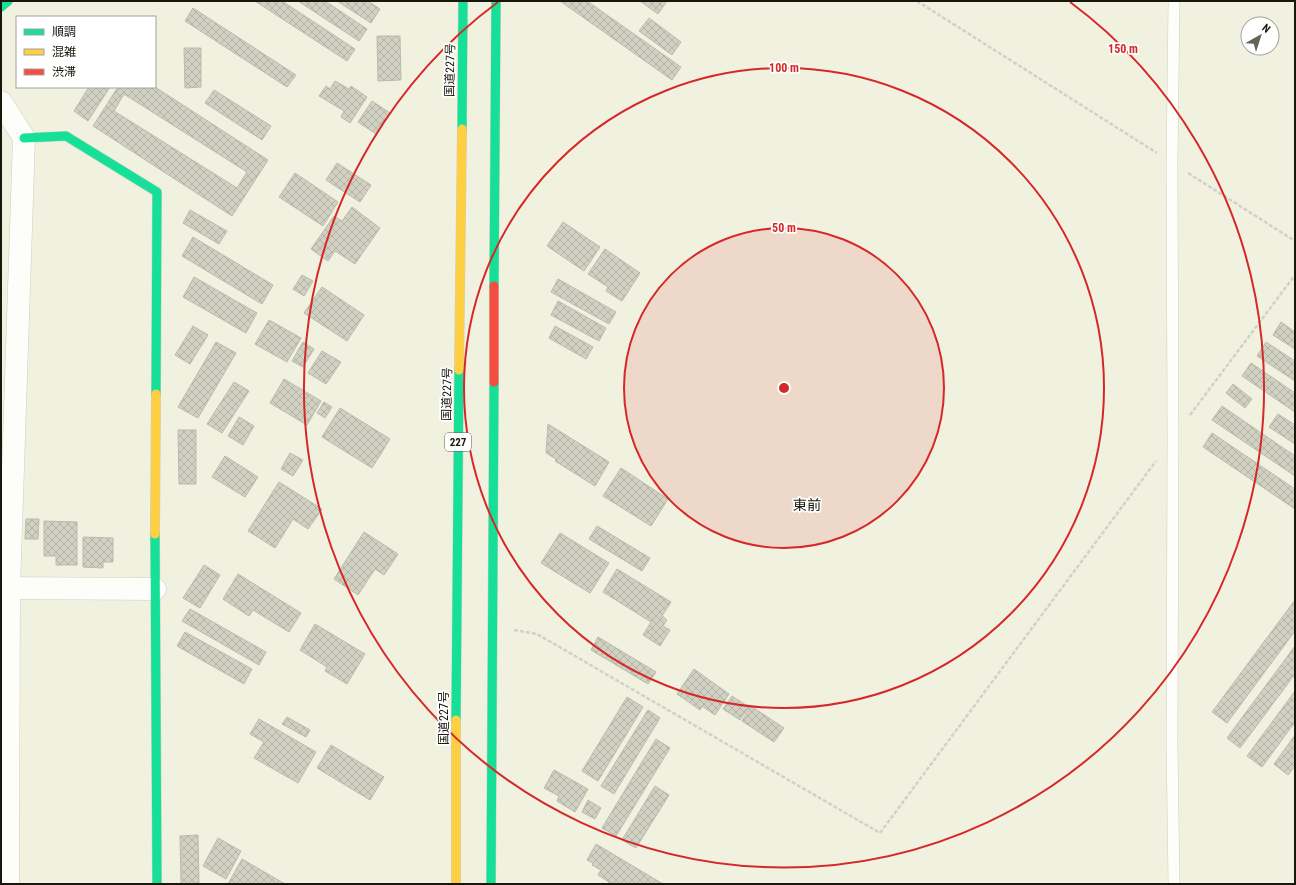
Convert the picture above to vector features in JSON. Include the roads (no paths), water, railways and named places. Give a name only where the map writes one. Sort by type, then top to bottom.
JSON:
[{"type":"main road","points":[[1,7],[8,1]]},
{"type":"main road","name":"国道227号","points":[[456,884],[456,626],[463,1]]},
{"type":"main road","points":[[491,884],[496,1]]},
{"type":"main road","points":[[24,138],[66,136],[157,192],[155,589],[157,884]]},
{"type":"street","points":[[1,102],[24,138],[5,588],[8,884]]},
{"type":"street","points":[[5,588],[155,589]]},
{"type":"lane","points":[[1174,1],[1172,163],[1172,743],[1174,884]]},
{"type":"district","name":"東前","points":[[807,505]]}]
